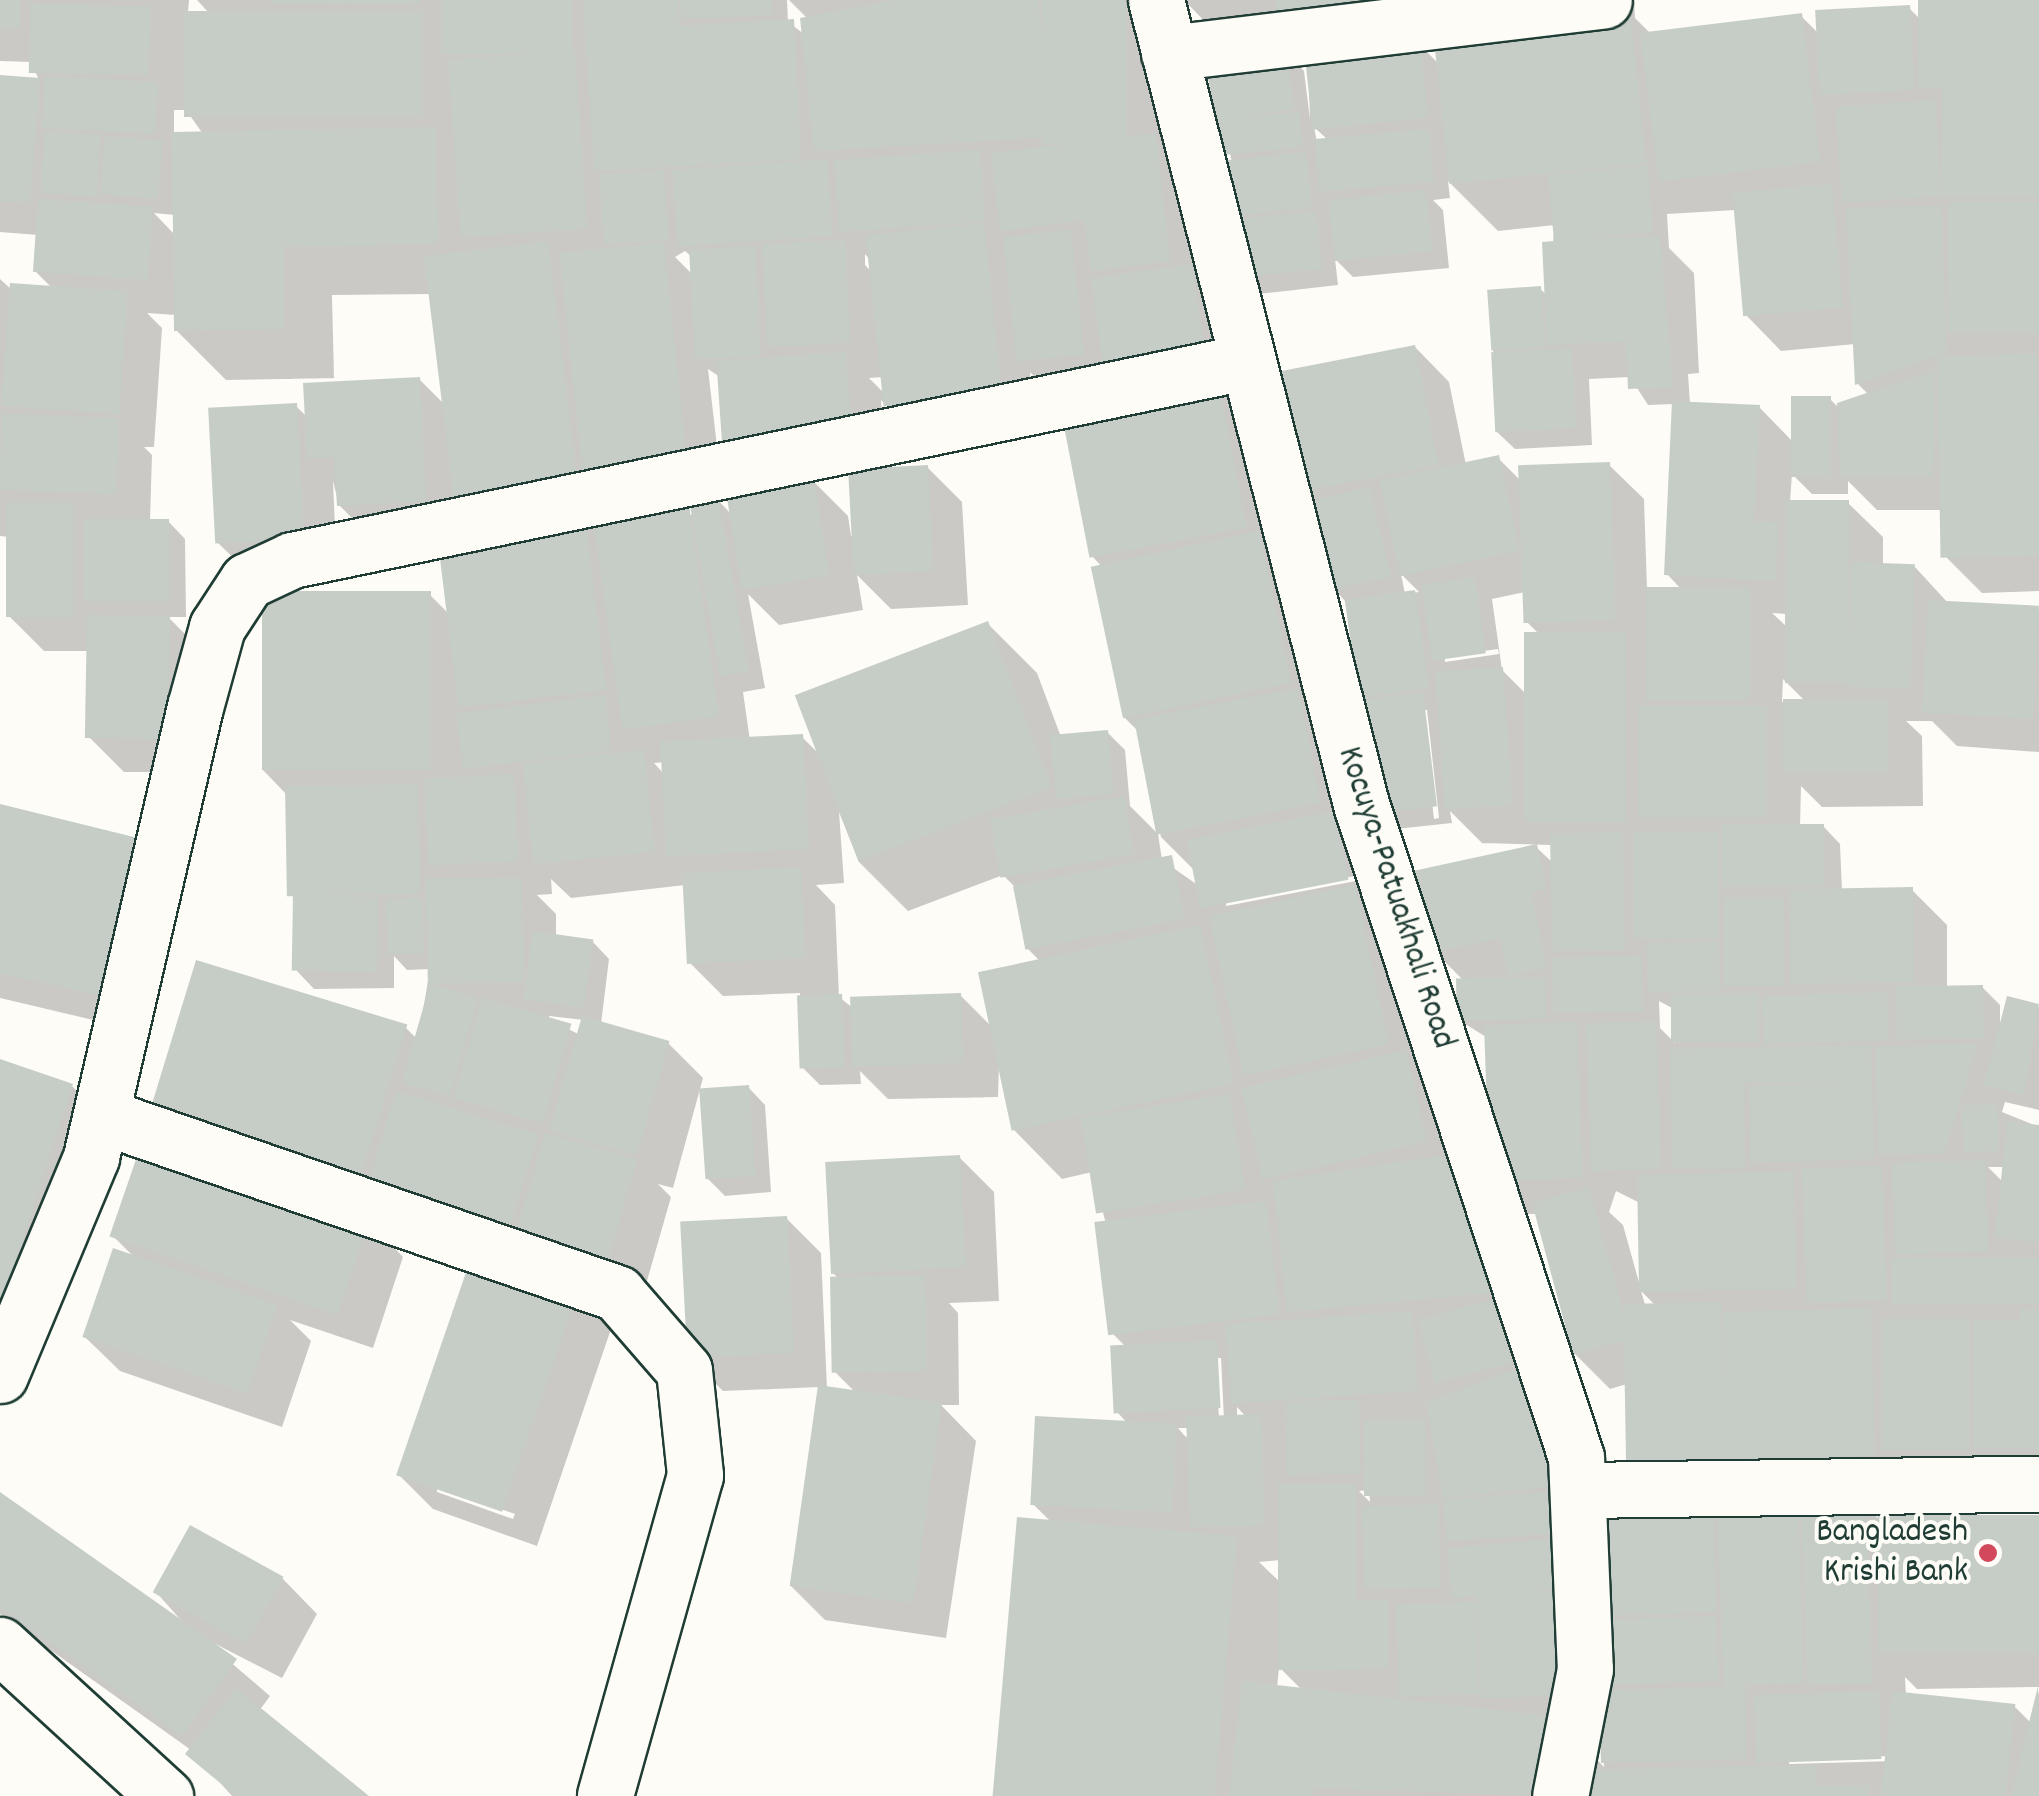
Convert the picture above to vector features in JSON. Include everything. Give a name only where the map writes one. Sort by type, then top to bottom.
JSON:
[{"type":"street","name":"Kocuya-Patuakhali Road","points":[[1156,0],[1245,362],[1361,804],[1562,1405],[1582,1490],[1586,1669],[1560,1796]]},
{"type":"street","points":[[1169,53],[1604,0]]},
{"type":"street","points":[[0,1375],[102,1116],[216,627],[247,582],[292,560],[1245,362]]},
{"type":"street","points":[[102,1116],[617,1293],[684,1370],[694,1474],[605,1796]]},
{"type":"street","points":[[1582,1490],[2039,1484]]},
{"type":"street","points":[[0,1645],[165,1796]]},
{"type":"building","points":[[0,0],[20,0],[20,29],[0,29]]},
{"type":"building","points":[[420,0],[420,5],[270,3]]},
{"type":"building","points":[[441,0],[573,0],[573,54],[441,54]]},
{"type":"building","points":[[583,0],[678,0],[680,26],[794,19],[801,159],[594,171]]},
{"type":"building","points":[[680,0],[771,0],[772,15],[681,19]]},
{"type":"building","points":[[895,0],[1038,0],[1054,137],[814,151],[800,18]]},
{"type":"building","points":[[1042,0],[1126,0],[1126,144],[1042,144]]},
{"type":"building","points":[[1275,0],[1349,0],[1350,12],[1277,19]]},
{"type":"building","points":[[1918,0],[2039,0],[2039,88],[1918,88]]},
{"type":"building","points":[[30,4],[150,6],[149,75],[29,73]]},
{"type":"building","points":[[1910,5],[1914,90],[1820,95],[1815,10]]},
{"type":"building","points":[[1630,10],[1646,163],[1449,184],[1433,31]]},
{"type":"building","points":[[184,11],[423,11],[423,117],[184,117]]},
{"type":"building","points":[[1802,13],[1820,162],[1658,182],[1640,33]]},
{"type":"building","points":[[1420,41],[1428,118],[1313,130],[1305,53]]},
{"type":"building","points":[[1287,50],[1294,109],[1244,117],[1299,112],[1303,147],[1222,155],[1205,61]]},
{"type":"building","points":[[575,51],[587,229],[461,237],[448,60]]},
{"type":"building","points":[[0,75],[40,78],[30,204],[0,201]]},
{"type":"building","points":[[45,76],[158,82],[155,134],[42,128]]},
{"type":"building","points":[[1942,87],[2039,87],[2039,197],[1942,197]]},
{"type":"building","points":[[1935,100],[1942,196],[1842,203],[1835,107]]},
{"type":"building","points":[[436,127],[438,244],[284,247],[285,329],[174,331],[172,132]]},
{"type":"building","points":[[1429,129],[1434,182],[1319,192],[1314,139]]},
{"type":"building","points":[[45,131],[101,135],[97,197],[41,193]]},
{"type":"building","points":[[1156,133],[1170,261],[1091,271],[1084,220],[1000,231],[991,153]]},
{"type":"building","points":[[105,136],[163,141],[158,199],[100,194]]},
{"type":"building","points":[[980,150],[985,222],[839,232],[834,160]]},
{"type":"building","points":[[1306,152],[1312,208],[1231,216],[1225,160]]},
{"type":"building","points":[[827,159],[832,236],[678,247],[672,170]]},
{"type":"building","points":[[1648,165],[1653,232],[1582,239],[1660,236],[1673,387],[1628,389],[1626,341],[1547,345],[1542,242],[1554,241],[1548,175]]},
{"type":"building","points":[[664,170],[669,240],[604,244],[599,175]]},
{"type":"building","points":[[1832,184],[1843,308],[1743,316],[1732,193]]},
{"type":"building","points":[[1426,190],[1432,251],[1335,261],[1329,200]]},
{"type":"building","points":[[38,199],[153,207],[148,280],[33,272]]},
{"type":"building","points":[[1948,202],[2039,202],[2039,333],[1948,333]]},
{"type":"building","points":[[1941,206],[1947,352],[1855,385],[1846,208]]},
{"type":"building","points":[[1316,211],[1322,269],[1239,277],[1232,220]]},
{"type":"building","points":[[984,223],[1002,394],[884,406],[866,235]]},
{"type":"building","points":[[1071,230],[1084,354],[1016,361],[1003,237]]},
{"type":"building","points":[[845,240],[850,343],[768,347],[762,244]]},
{"type":"building","points":[[548,241],[579,497],[455,512],[424,256]]},
{"type":"building","points":[[664,242],[687,464],[583,475],[560,253]]},
{"type":"building","points":[[755,246],[761,356],[695,359],[689,249]]},
{"type":"building","points":[[1192,264],[1206,363],[1105,377],[1091,278]]},
{"type":"building","points":[[10,283],[128,291],[119,414],[1,406]]},
{"type":"building","points":[[1541,286],[1545,347],[1491,351],[1487,290]]},
{"type":"building","points":[[1415,345],[1438,465],[1304,491],[1281,371]]},
{"type":"building","points":[[1572,348],[1576,428],[1495,432],[1491,352]]},
{"type":"building","points":[[846,352],[852,439],[722,448],[716,361]]},
{"type":"building","points":[[2037,354],[2039,556],[1941,558],[1937,356]]},
{"type":"building","points":[[1935,370],[1933,477],[1840,477],[1837,403]]},
{"type":"building","points":[[1217,375],[1247,527],[1090,558],[1060,406]]},
{"type":"building","points":[[420,377],[426,501],[337,506],[334,457],[307,458],[303,383]]},
{"type":"building","points":[[1791,396],[1831,396],[1831,477],[1791,477]]},
{"type":"building","points":[[1672,401],[1760,405],[1754,521],[1778,523],[1776,581],[1664,575]]},
{"type":"building","points":[[297,403],[304,539],[215,543],[208,408]]},
{"type":"building","points":[[2,414],[119,418],[116,494],[0,490]]},
{"type":"building","points":[[1499,455],[1519,551],[1400,576],[1380,480]]},
{"type":"building","points":[[1610,462],[1616,620],[1524,623],[1518,465]]},
{"type":"building","points":[[928,465],[934,571],[854,575],[848,469]]},
{"type":"building","points":[[814,478],[829,576],[742,590],[726,492]]},
{"type":"building","points":[[1370,487],[1391,577],[1333,590],[1313,500]]},
{"type":"building","points":[[718,497],[749,671],[720,676],[689,502]]},
{"type":"building","points":[[1785,500],[1849,500],[1849,683],[1785,683]]},
{"type":"building","points":[[6,503],[73,503],[73,617],[6,617]]},
{"type":"building","points":[[689,505],[719,716],[623,729],[593,518]]},
{"type":"building","points":[[83,519],[169,519],[169,601],[83,601]]},
{"type":"building","points":[[586,525],[606,690],[458,708],[438,543]]},
{"type":"building","points":[[1259,531],[1291,683],[1123,718],[1091,567]]},
{"type":"building","points":[[1852,562],[1915,564],[1911,689],[1848,687]]},
{"type":"building","points":[[1475,577],[1486,653],[1432,661],[1422,585]]},
{"type":"building","points":[[1646,587],[1750,587],[1750,700],[1646,700]]},
{"type":"building","points":[[1415,590],[1429,688],[1358,698],[1345,600]]},
{"type":"building","points":[[262,591],[431,591],[431,770],[262,770]]},
{"type":"building","points":[[1928,600],[2039,606],[2033,719],[1922,713]]},
{"type":"building","points":[[87,615],[170,616],[168,739],[85,738]]},
{"type":"building","points":[[988,621],[1052,787],[859,861],[795,695]]},
{"type":"building","points":[[1524,632],[1626,632],[1626,822],[1524,822]]},
{"type":"building","points":[[1503,667],[1513,805],[1445,809],[1435,672]]},
{"type":"building","points":[[1298,688],[1320,803],[1156,835],[1134,720]]},
{"type":"building","points":[[1423,692],[1437,806],[1377,813],[1363,699]]},
{"type":"building","points":[[605,695],[612,751],[463,769],[456,713]]},
{"type":"building","points":[[1783,699],[1888,699],[1888,773],[1783,773]]},
{"type":"building","points":[[1638,706],[1767,706],[1767,817],[1638,817]]},
{"type":"building","points":[[1108,730],[1114,794],[1056,799],[1050,735]]},
{"type":"building","points":[[803,734],[809,849],[666,856],[660,741]]},
{"type":"building","points":[[644,750],[655,851],[533,864],[523,763]]},
{"type":"building","points":[[514,774],[519,861],[429,866],[424,779]]},
{"type":"building","points":[[418,784],[420,894],[287,896],[285,786]]},
{"type":"building","points":[[1124,796],[1134,854],[1000,878],[990,820]]},
{"type":"building","points":[[0,804],[146,840],[110,998],[0,973]]},
{"type":"building","points":[[1335,811],[1348,880],[1200,909],[1187,840]]},
{"type":"building","points":[[1722,824],[1824,824],[1824,887],[1722,887]]},
{"type":"building","points":[[1623,832],[1625,950],[1552,951],[1550,833]]},
{"type":"building","points":[[1634,832],[1718,832],[1718,939],[1634,939]]},
{"type":"building","points":[[1537,844],[1546,889],[1531,892],[1547,967],[1508,977],[1500,938],[1432,953],[1413,871]]},
{"type":"building","points":[[1172,855],[1184,919],[1025,950],[1013,886]]},
{"type":"building","points":[[801,867],[806,958],[687,964],[682,873]]},
{"type":"building","points":[[522,877],[524,982],[428,984],[426,879]]},
{"type":"building","points":[[1355,885],[1389,1044],[1243,1075],[1209,916]]},
{"type":"building","points":[[1913,887],[1915,982],[1791,984],[1789,889]]},
{"type":"building","points":[[293,896],[378,897],[377,972],[292,971]]},
{"type":"building","points":[[1724,897],[1784,897],[1784,986],[1724,986]]},
{"type":"building","points":[[422,898],[424,953],[388,954],[386,899]]},
{"type":"building","points":[[1200,925],[1234,1083],[1012,1131],[978,972]]},
{"type":"building","points":[[533,931],[593,939],[584,1008],[523,999]]},
{"type":"building","points":[[1719,942],[1720,991],[1648,992],[1647,943]]},
{"type":"building","points":[[1642,956],[1643,1011],[1553,1013],[1552,958]]},
{"type":"building","points":[[196,960],[407,1025],[357,1189],[146,1124]]},
{"type":"building","points":[[1545,977],[1546,1019],[1457,1021],[1456,979]]},
{"type":"building","points":[[430,984],[478,998],[450,1097],[402,1083]]},
{"type":"building","points":[[1983,985],[1984,1038],[1897,1040],[1896,987]]},
{"type":"building","points":[[1887,992],[1889,1040],[1764,1044],[1762,996]]},
{"type":"building","points":[[961,993],[963,1063],[853,1067],[850,997]]},
{"type":"building","points":[[1671,993],[1759,993],[1759,1042],[1671,1042]]},
{"type":"building","points":[[842,994],[845,1067],[800,1069],[797,996]]},
{"type":"building","points":[[2007,996],[2039,1004],[2024,1095],[1984,1085]]},
{"type":"building","points":[[482,998],[571,1024],[543,1124],[453,1098]]},
{"type":"building","points":[[582,1016],[669,1041],[637,1155],[549,1130]]},
{"type":"building","points":[[1656,1021],[1661,1169],[1591,1171],[1586,1023]]},
{"type":"building","points":[[1577,1022],[1582,1178],[1490,1181],[1484,1025]]},
{"type":"building","points":[[1978,1044],[1944,1154],[1878,1155],[1875,1046]]},
{"type":"building","points":[[1871,1045],[1874,1159],[1750,1163],[1749,1086],[1856,1081],[1744,1083],[1745,1168],[1672,1169],[1670,1049]]},
{"type":"building","points":[[1406,1050],[1427,1142],[1262,1180],[1241,1088]]},
{"type":"building","points":[[0,1059],[73,1084],[1,1309],[0,1309]]},
{"type":"building","points":[[749,1085],[755,1176],[705,1179],[699,1088]]},
{"type":"building","points":[[396,1091],[538,1135],[509,1230],[367,1187]]},
{"type":"building","points":[[1230,1094],[1245,1190],[1096,1213],[1081,1118]]},
{"type":"building","points":[[1997,1104],[1999,1151],[1964,1152],[1962,1105]]},
{"type":"building","points":[[2007,1121],[2039,1125],[2039,1242],[1995,1238]]},
{"type":"building","points":[[545,1133],[637,1159],[606,1267],[514,1241]]},
{"type":"building","points":[[142,1142],[370,1220],[337,1315],[109,1237]]},
{"type":"building","points":[[1458,1153],[1490,1293],[1287,1312],[1273,1181]]},
{"type":"building","points":[[960,1155],[966,1267],[831,1274],[825,1162]]},
{"type":"building","points":[[1985,1160],[1988,1251],[1895,1254],[1892,1163]]},
{"type":"building","points":[[1882,1166],[1887,1300],[1807,1303],[1802,1169]]},
{"type":"building","points":[[1794,1172],[1796,1289],[1639,1292],[1637,1175]]},
{"type":"building","points":[[1589,1187],[1624,1314],[1623,1304],[1721,1302],[1724,1399],[1723,1312],[1871,1308],[1875,1456],[1626,1461],[1624,1341],[1573,1355],[1532,1203]]},
{"type":"building","points":[[1266,1201],[1280,1314],[1108,1335],[1094,1222]]},
{"type":"building","points":[[787,1216],[794,1353],[687,1358],[680,1222]]},
{"type":"building","points":[[113,1248],[278,1305],[247,1394],[82,1337]]},
{"type":"building","points":[[472,1255],[578,1291],[502,1512],[396,1475]]},
{"type":"building","points":[[1891,1258],[2039,1258],[2039,1304],[1891,1304]]},
{"type":"building","points":[[925,1275],[927,1371],[832,1373],[830,1277]]},
{"type":"building","points":[[1495,1299],[1512,1363],[1435,1383],[1418,1320]]},
{"type":"building","points":[[2019,1309],[2039,1309],[2039,1449],[1973,1449],[1973,1320],[2020,1320]]},
{"type":"building","points":[[1412,1311],[1418,1391],[1231,1404],[1225,1324]]},
{"type":"building","points":[[1881,1319],[1969,1319],[1969,1450],[1881,1450]]},
{"type":"building","points":[[1217,1340],[1221,1408],[1114,1414],[1110,1346]]},
{"type":"building","points":[[1530,1364],[1559,1486],[1443,1498],[1426,1402]]},
{"type":"building","points":[[818,1385],[942,1402],[914,1603],[790,1586]]},
{"type":"building","points":[[1359,1400],[1360,1474],[1286,1475],[1285,1401]]},
{"type":"building","points":[[1261,1414],[1265,1525],[1190,1528],[1186,1417]]},
{"type":"building","points":[[1035,1416],[1177,1423],[1172,1512],[1030,1505]]},
{"type":"building","points":[[1364,1419],[1425,1419],[1425,1496],[1364,1496]]},
{"type":"building","points":[[1278,1484],[1356,1484],[1356,1600],[1389,1600],[1388,1669],[1278,1670]]},
{"type":"building","points":[[1560,1491],[1563,1533],[1446,1541],[1443,1499]]},
{"type":"building","points":[[0,1492],[237,1659],[182,1736],[0,1607]]},
{"type":"building","points":[[1866,1503],[1872,1683],[1807,1685],[1801,1505]]},
{"type":"building","points":[[1438,1504],[1441,1587],[1365,1590],[1362,1507]]},
{"type":"building","points":[[1798,1504],[1804,1683],[1745,1685],[1746,1759],[1601,1763],[1599,1690],[1724,1687],[1717,1507]]},
{"type":"building","points":[[1713,1505],[1717,1612],[1595,1616],[1591,1509]]},
{"type":"building","points":[[1878,1515],[2039,1515],[2039,1653],[1878,1653]]},
{"type":"building","points":[[1017,1517],[1237,1536],[1214,1796],[993,1796]]},
{"type":"building","points":[[190,1525],[284,1577],[246,1644],[153,1592]]},
{"type":"building","points":[[1565,1538],[1569,1588],[1452,1598],[1447,1548]]},
{"type":"building","points":[[1573,1590],[1577,1695],[1481,1698],[1477,1593]]},
{"type":"building","points":[[1476,1602],[1479,1694],[1399,1697],[1396,1605]]},
{"type":"building","points":[[1716,1616],[1718,1681],[1597,1685],[1595,1620]]},
{"type":"building","points":[[1242,1681],[1558,1717],[1549,1796],[1313,1788],[1312,1796],[1229,1796]]},
{"type":"building","points":[[2038,1686],[2039,1796],[2011,1796]]},
{"type":"building","points":[[236,1688],[369,1796],[236,1796],[185,1754]]},
{"type":"building","points":[[1879,1691],[1881,1759],[1756,1763],[1754,1695]]},
{"type":"building","points":[[1892,1691],[2015,1704],[2006,1796],[1881,1796]]},
{"type":"building","points":[[1816,1765],[1817,1786],[1870,1785],[1869,1796],[1571,1796],[1570,1770]]},
{"type":"place","name":"Bangladesh Krishi Bank","points":[[1988,1553]]}]
